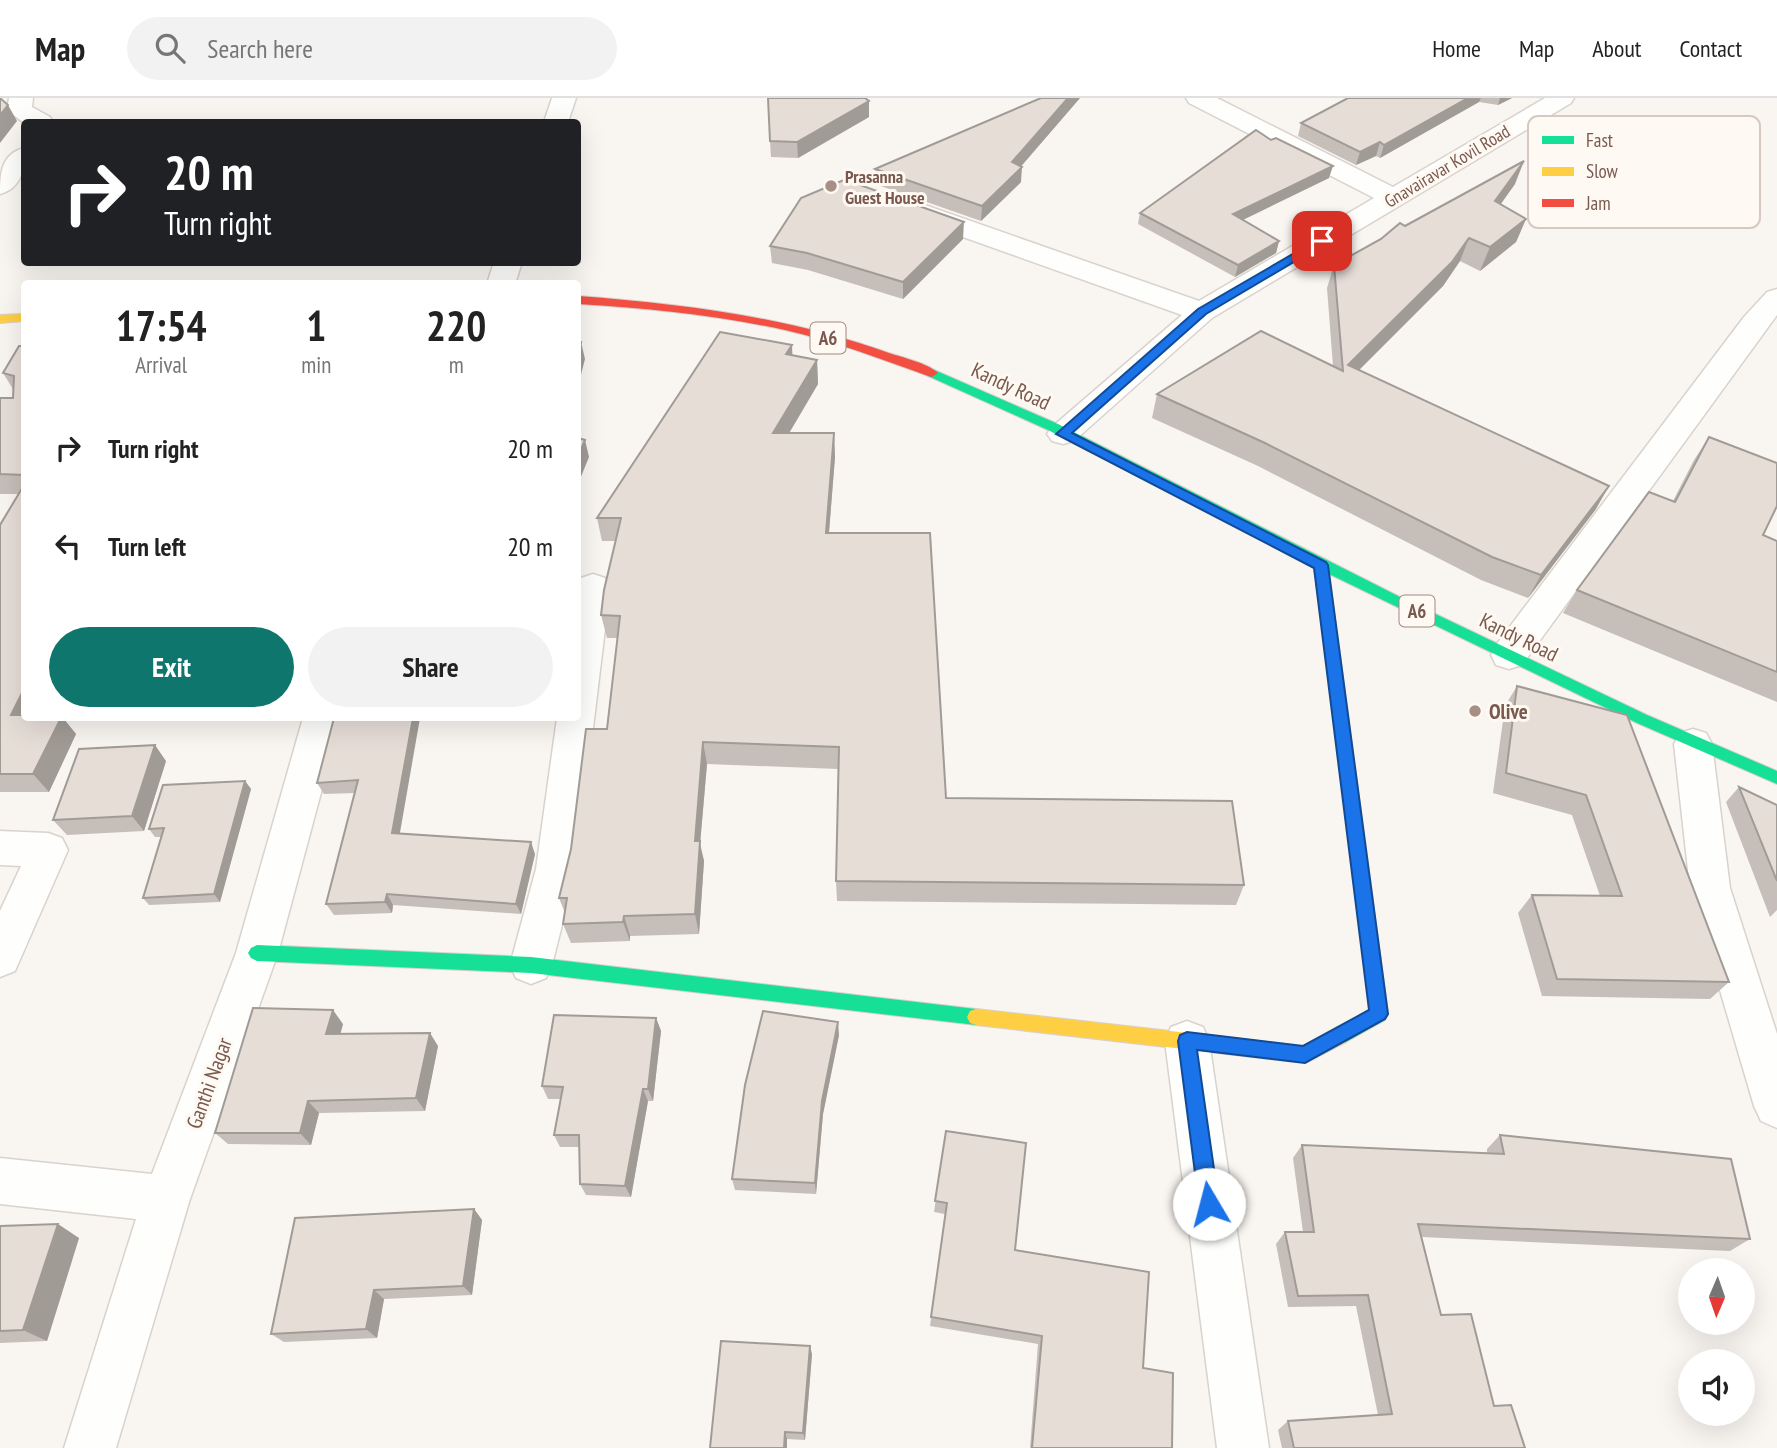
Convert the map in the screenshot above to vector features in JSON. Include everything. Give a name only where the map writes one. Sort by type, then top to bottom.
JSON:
[{"type":"main road","name":"Kandy Road","points":[[581,300],[706,312],[815,334],[916,366],[1063,434],[1321,565],[1693,744],[1777,778]]},
{"type":"main road","points":[[0,319],[21,318]]},
{"type":"main road","points":[[257,953],[531,965],[1305,1055],[1379,1014],[1321,565]]},
{"type":"street","points":[[21,98],[19,110],[36,119]]},
{"type":"street","points":[[556,119],[564,98]]},
{"type":"street","points":[[1198,98],[1394,198]]},
{"type":"street","name":"Gnavairavar Kovil Road","points":[[1528,116],[1556,99]]},
{"type":"street","name":"Gnavairavar Kovil Road","points":[[1063,434],[1202,312],[1528,116]]},
{"type":"street","points":[[0,186],[21,160]]},
{"type":"street","points":[[892,202],[1202,312]]},
{"type":"street","points":[[1509,655],[1754,323],[1777,298]]},
{"type":"street","points":[[581,684],[593,587]]},
{"type":"street","name":"Ganthi Nagar","points":[[90,1448],[166,1199],[257,953],[321,721]]},
{"type":"street","points":[[531,965],[556,869],[576,721]]},
{"type":"street","points":[[1693,744],[1710,888],[1777,1106]]},
{"type":"street","points":[[0,848],[48,849],[0,958]]},
{"type":"street","points":[[1187,1041],[1242,1448]]},
{"type":"street","points":[[0,1181],[166,1199]]},
{"type":"building","points":[[0,98],[8,105],[0,115]]},
{"type":"building","points":[[768,98],[865,98],[869,101],[797,142],[770,141]]},
{"type":"building","points":[[1041,98],[1068,98],[1012,162],[1022,167],[982,206],[875,169]]},
{"type":"building","points":[[1348,98],[1468,98],[1384,145],[1380,142],[1360,152],[1301,123]]},
{"type":"building","points":[[1256,130],[1271,140],[1276,138],[1333,166],[1233,214],[1279,241],[1238,265],[1140,213]]},
{"type":"building","points":[[1524,161],[1495,201],[1526,219],[1490,247],[1469,238],[1452,262],[1348,365],[1609,486],[1541,575],[1492,557],[1265,443],[1157,394],[1261,331],[1343,371],[1334,265],[1381,239],[1400,223],[1405,226]]},
{"type":"building","points":[[851,177],[857,184],[964,222],[903,282],[807,253],[770,246],[801,198]]},
{"type":"building","points":[[720,332],[792,345],[786,354],[817,360],[773,433],[834,433],[826,533],[930,533],[946,798],[1232,801],[1244,885],[836,881],[839,747],[703,742],[695,841],[700,841],[695,914],[624,916],[623,922],[563,924],[567,898],[559,898],[571,849],[586,729],[607,729],[620,616],[601,615],[604,590],[621,518],[597,518]]},
{"type":"building","points":[[21,346],[21,475],[0,474],[0,398],[13,398],[14,376],[3,373]]},
{"type":"building","points":[[1709,437],[1777,463],[1777,506],[1763,535],[1777,541],[1777,672],[1577,590],[1649,492],[1675,502]]},
{"type":"building","points":[[21,490],[21,695],[11,715],[21,715],[21,721],[60,721],[33,774],[0,774],[0,525]]},
{"type":"building","points":[[1517,686],[1627,715],[1729,982],[1557,979],[1532,895],[1622,896],[1586,795],[1506,773]]},
{"type":"building","points":[[333,721],[412,721],[392,833],[531,842],[516,904],[387,894],[385,902],[326,904],[358,780],[317,783]]},
{"type":"building","points":[[155,745],[132,816],[53,820],[79,749]]},
{"type":"building","points":[[245,781],[214,894],[143,898],[164,828],[149,829],[163,785]]},
{"type":"building","points":[[1739,787],[1777,805],[1777,881]]},
{"type":"building","points":[[253,1008],[333,1010],[326,1034],[430,1033],[416,1098],[308,1101],[300,1133],[215,1133]]},
{"type":"building","points":[[763,1011],[838,1022],[822,1101],[815,1183],[732,1179],[745,1085]]},
{"type":"building","points":[[554,1015],[656,1018],[648,1089],[643,1089],[625,1186],[580,1184],[579,1135],[554,1135],[563,1087],[542,1086]]},
{"type":"building","points":[[946,1131],[1026,1143],[1015,1250],[1149,1272],[1143,1368],[1173,1373],[1172,1448],[1032,1448],[1042,1336],[931,1317],[947,1203],[935,1201]]},
{"type":"building","points":[[1500,1135],[1731,1159],[1750,1239],[1418,1224],[1441,1315],[1471,1314],[1494,1406],[1511,1405],[1525,1448],[1294,1448],[1288,1421],[1392,1414],[1368,1295],[1298,1296],[1285,1232],[1314,1232],[1302,1145],[1504,1154]]},
{"type":"building","points":[[474,1209],[463,1286],[374,1290],[366,1329],[271,1334],[295,1218]]},
{"type":"building","points":[[58,1224],[23,1330],[0,1331],[0,1226]]},
{"type":"building","points":[[721,1341],[810,1346],[803,1433],[785,1432],[784,1448],[710,1448]]},
{"type":"traffic: fast","points":[[932,373],[1053,427],[1395,601],[1642,719],[1777,778]]},
{"type":"traffic: fast","points":[[1321,565],[1379,1014],[1340,1036]]},
{"type":"traffic: fast","points":[[257,953],[531,965],[976,1017]]},
{"type":"traffic: slow","points":[[0,319],[21,318]]},
{"type":"traffic: slow","points":[[976,1017],[1305,1055],[1340,1036]]},
{"type":"traffic: jam","points":[[581,300],[668,307],[786,327],[845,342],[932,373]]},
{"type":"place","name":"Prasanna Guest House","points":[[831,186]]},
{"type":"place","name":"Olive","points":[[1475,711]]},
{"type":"route","points":[[1209,1204],[1187,1041],[1305,1055],[1379,1014],[1321,565],[1063,434],[1202,312],[1322,241]]}]
